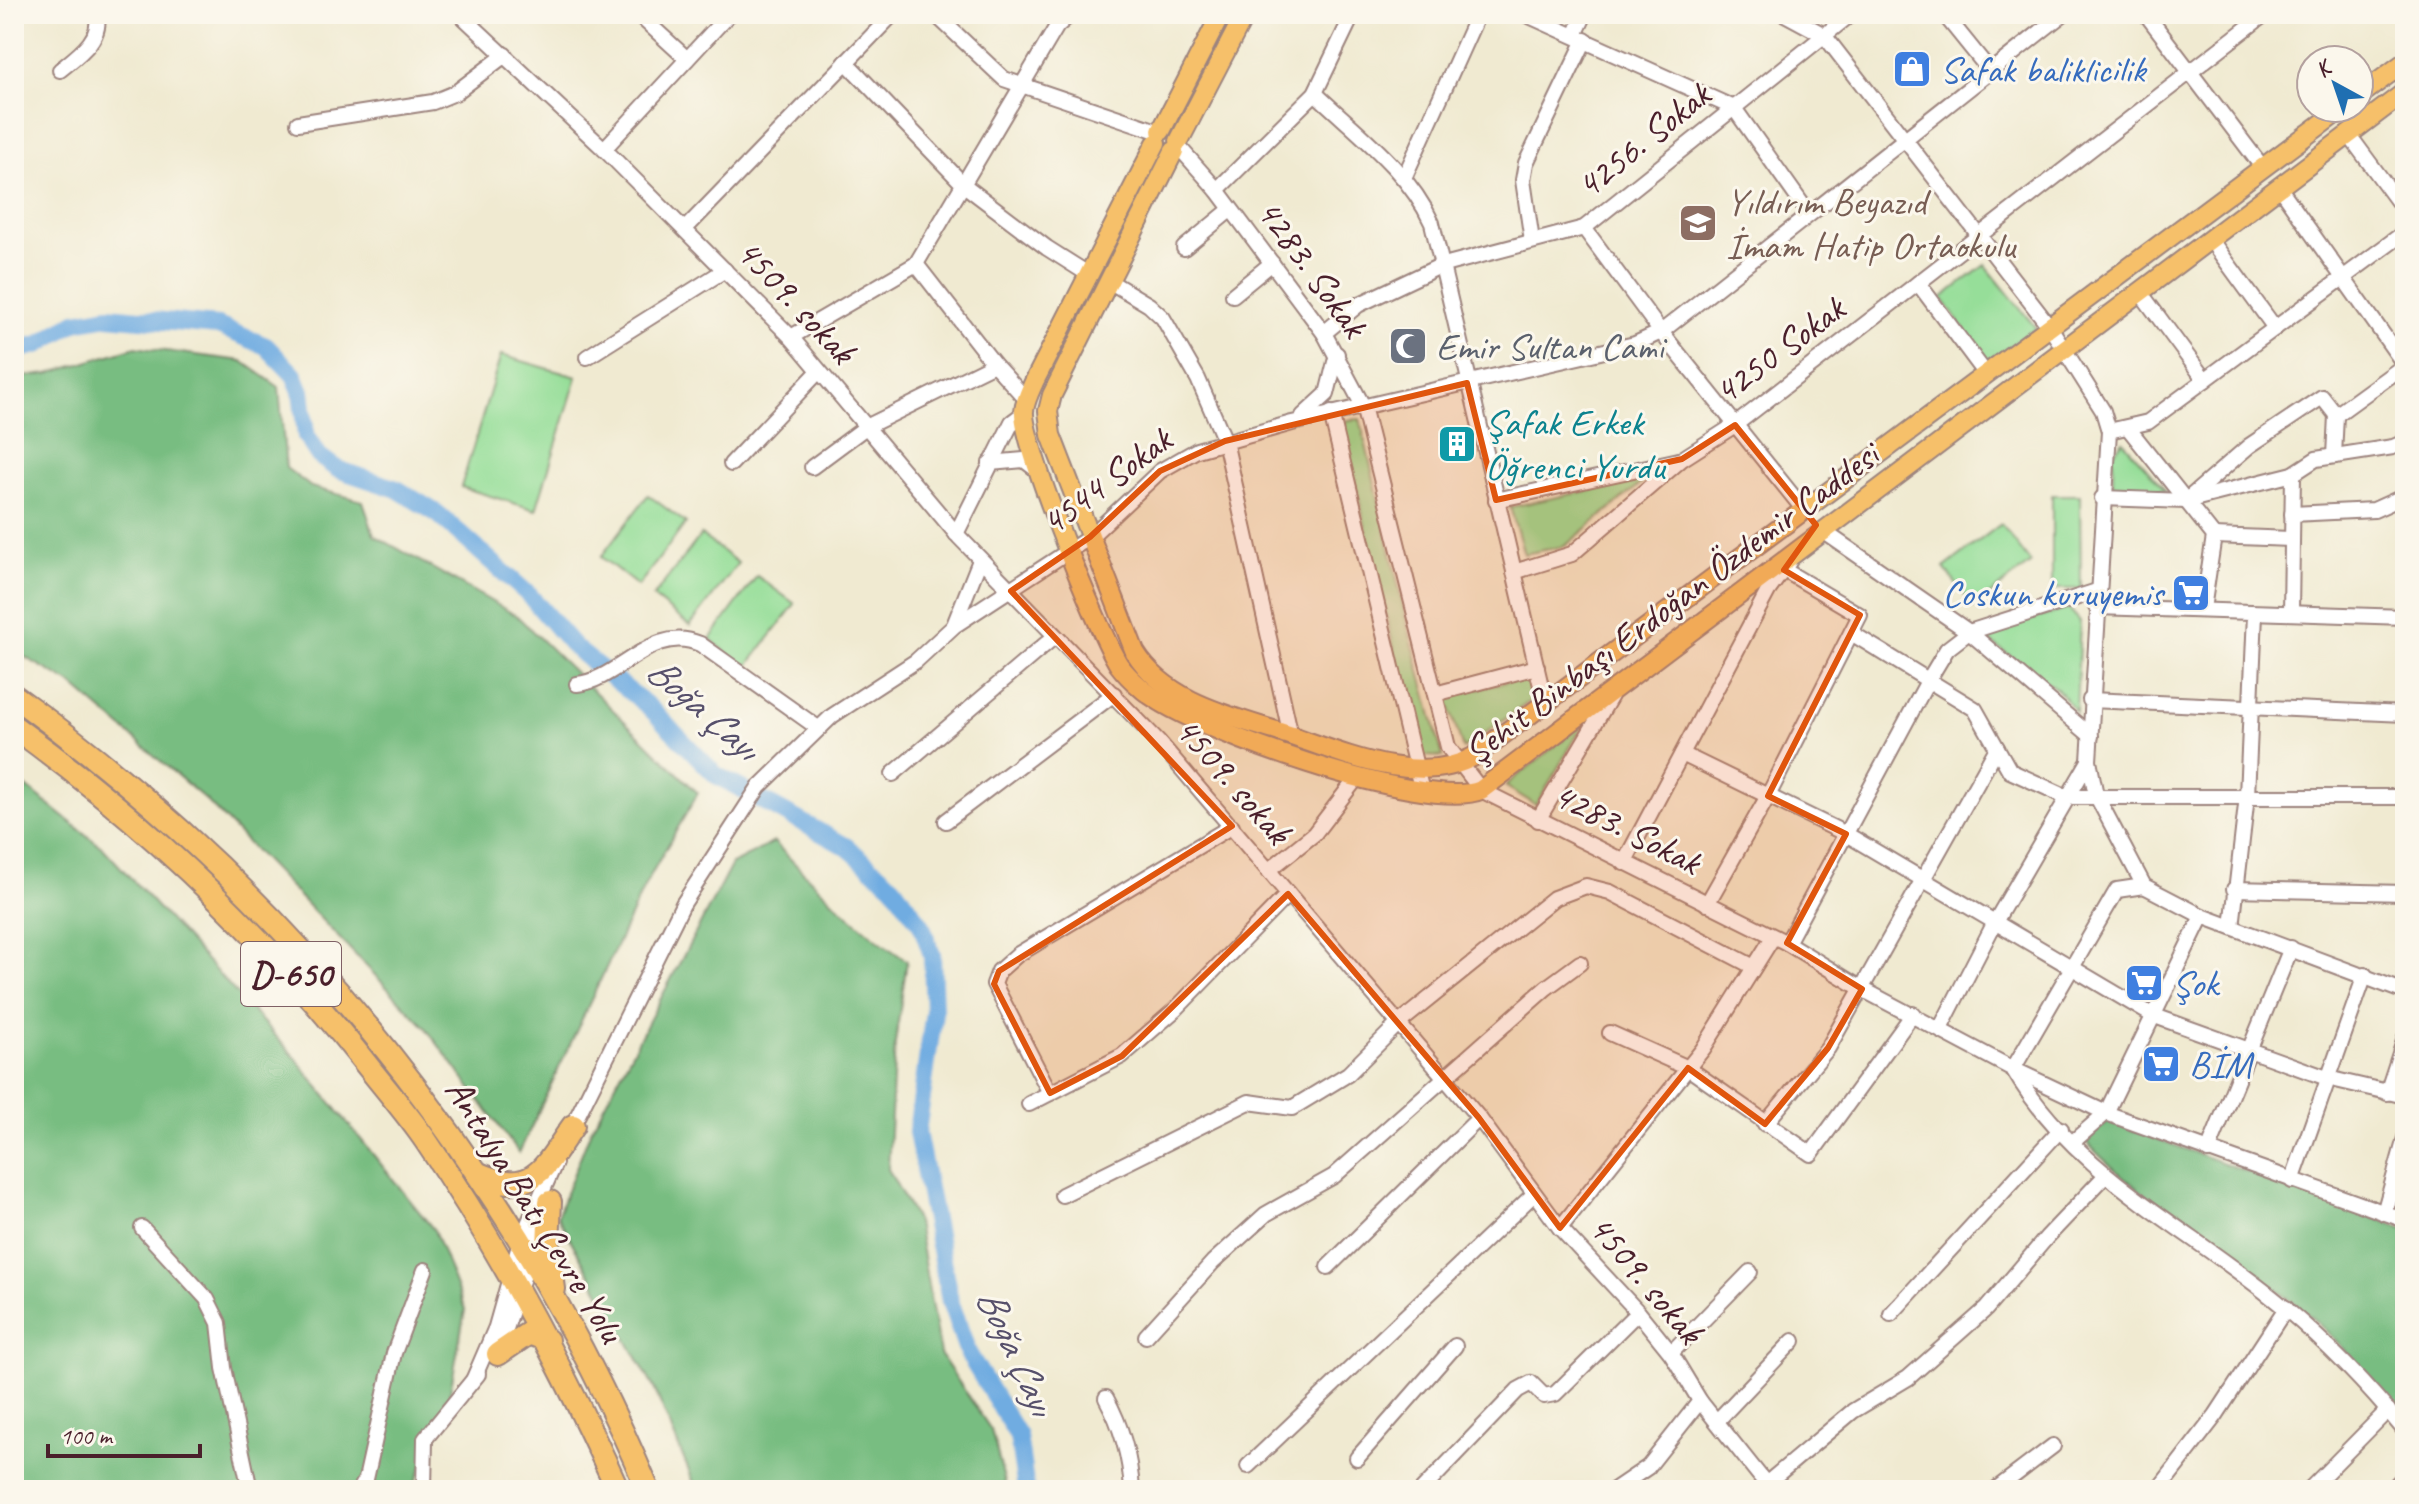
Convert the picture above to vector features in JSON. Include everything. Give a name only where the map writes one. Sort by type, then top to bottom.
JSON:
[{"type":"highway","name":"Antalya Batı Çevre Yolu","points":[[14,696],[152,802],[282,927],[349,1002],[479,1174],[555,1302],[626,1437],[648,1490]]},
{"type":"highway","name":"Antalya Batı Çevre Yolu","points":[[14,727],[129,816],[202,882],[327,1014],[424,1137],[514,1282],[547,1340],[618,1490]]},
{"type":"highway","points":[[479,1174],[497,1182],[528,1182],[540,1173],[573,1126]]},
{"type":"highway","points":[[550,1202],[548,1245],[555,1302]]},
{"type":"highway","points":[[498,1354],[529,1333],[547,1340]]},
{"type":"main road","points":[[1025,406],[1088,274],[1221,14]]},
{"type":"main road","name":"Şehit Binbaşı Erdoğan Özdemir Caddesi","points":[[1245,14],[1052,395],[1048,411],[1051,435],[1135,652],[1145,669],[1166,686],[1212,710],[1361,761],[1414,767],[1459,765],[2322,124]]},
{"type":"main road","points":[[2375,84],[2405,62]]},
{"type":"main road","name":"Şehit Binbaşı Erdoğan Özdemir Caddesi","points":[[1025,406],[1041,473],[1070,551],[1121,667],[1151,696],[1199,721],[1356,779],[1449,797],[1481,790],[2405,92]]},
{"type":"main road","points":[[1158,137],[1163,152],[1177,146]]},
{"type":"street","points":[[60,70],[92,40],[99,25],[96,14]]},
{"type":"street","name":"4509. sokak","points":[[460,14],[604,149],[791,337],[956,534],[1054,637],[1114,694],[1232,826],[1479,1118],[1560,1228],[1638,1312],[1671,1353],[1700,1401],[1769,1487]]},
{"type":"street","points":[[638,14],[687,59]]},
{"type":"street","points":[[604,149],[729,14]]},
{"type":"street","points":[[935,14],[988,67],[1022,87],[1126,120],[1158,137]]},
{"type":"street","points":[[791,337],[916,264],[1057,26],[1071,14]]},
{"type":"street","points":[[1217,190],[1315,93],[1353,14]]},
{"type":"street","points":[[1404,178],[1478,14]]},
{"type":"street","points":[[1525,14],[1734,108],[1809,214]]},
{"type":"street","points":[[1532,241],[1523,180],[1526,163],[1580,37],[1585,14]]},
{"type":"street","points":[[1785,14],[1824,35],[2050,327],[2103,411],[2109,431],[2102,498],[2089,761],[2096,795],[2144,886],[2202,916],[2405,992]]},
{"type":"street","points":[[1944,14],[1990,71]]},
{"type":"street","name":"4544 Sokak","points":[[954,626],[1090,537],[1160,471],[1197,450],[1331,413],[1635,344],[1661,332],[2063,14]]},
{"type":"street","points":[[2146,14],[2263,168]]},
{"type":"street","name":"4250 Sokak","points":[[1514,572],[1572,554],[1682,459],[1735,425],[2265,14]]},
{"type":"street","points":[[685,229],[846,62],[886,16]]},
{"type":"street","name":"4256. Sokak","points":[[1324,333],[1358,305],[1440,266],[1584,228],[1845,17]]},
{"type":"street","points":[[298,123],[433,102],[455,93],[505,55]]},
{"type":"street","points":[[846,62],[964,185],[1047,248],[1088,274]]},
{"type":"street","points":[[1315,93],[1404,178],[1423,203],[1432,223],[1467,383],[1545,703]]},
{"type":"street","points":[[2349,135],[2405,211]]},
{"type":"street","name":"4283. Sokak","points":[[1177,146],[1217,190],[1324,333],[1363,406],[1448,747],[1481,790],[1780,940],[1862,989],[2013,1069],[2106,1113],[2405,1220]]},
{"type":"street","points":[[2279,187],[2405,364],[2336,415]]},
{"type":"street","points":[[1184,248],[1230,210]]},
{"type":"street","points":[[1584,228],[1661,332],[1804,510]]},
{"type":"street","points":[[2109,431],[2129,429],[2148,422],[2405,232]]},
{"type":"street","points":[[2210,239],[2275,328]]},
{"type":"street","points":[[1233,295],[1272,263]]},
{"type":"street","points":[[916,264],[1025,406],[1012,422],[956,534]]},
{"type":"street","points":[[587,357],[725,270]]},
{"type":"street","points":[[1109,281],[1136,296],[1163,318],[1198,379],[1225,441],[1291,736]]},
{"type":"street","points":[[1918,283],[1986,374]]},
{"type":"street","points":[[2140,292],[2205,380]]},
{"type":"street","points":[[1292,423],[1327,394],[1337,354]]},
{"type":"street","points":[[812,467],[866,427],[994,364]]},
{"type":"street","points":[[731,464],[819,371]]},
{"type":"street","points":[[2186,501],[2249,446],[2322,397],[2336,415],[2334,456]]},
{"type":"street","points":[[1331,413],[1422,792]]},
{"type":"street","points":[[2129,429],[2214,536],[2203,609]]},
{"type":"street","points":[[2102,498],[2186,501],[2293,474],[2316,459],[2393,447],[2405,442]]},
{"type":"street","points":[[1496,500],[1682,459]]},
{"type":"street","points":[[990,463],[1024,460],[1041,473]]},
{"type":"street","points":[[2291,613],[2293,474]]},
{"type":"street","points":[[2292,514],[2374,510],[2405,496]]},
{"type":"street","points":[[1823,531],[1969,632],[2091,736]]},
{"type":"street","points":[[2214,536],[2291,539]]},
{"type":"street","points":[[1624,863],[1768,591],[1798,550]]},
{"type":"street","points":[[424,1490],[425,1439],[474,1378],[498,1354],[524,1248],[573,1126],[683,904],[759,787],[818,728],[916,661],[954,626],[980,560]]},
{"type":"street","points":[[1707,904],[1768,796],[1860,615],[1784,570]]},
{"type":"street","points":[[1560,1228],[1688,1068],[1754,967],[1780,940],[1846,834],[1947,649],[1969,632],[2097,599],[2255,614],[2405,617]]},
{"type":"street","points":[[2232,927],[2247,796],[2255,614]]},
{"type":"street","points":[[1853,634],[1975,709],[2010,771],[2067,797],[2405,797]]},
{"type":"street","points":[[893,774],[1054,637]]},
{"type":"street","points":[[577,684],[610,673],[629,656],[669,641],[695,641],[818,728]]},
{"type":"street","points":[[1435,694],[1537,667]]},
{"type":"street","points":[[1538,820],[1615,688]]},
{"type":"street","points":[[946,821],[1114,694]]},
{"type":"street","points":[[2090,700],[2405,714]]},
{"type":"street","points":[[1765,1124],[1828,1048],[1997,748]]},
{"type":"street","points":[[1682,754],[1846,834],[2152,1015],[2327,1078],[2405,1096]]},
{"type":"street","points":[[1940,1029],[1995,922],[2089,761]]},
{"type":"street","points":[[1269,870],[1314,834],[1356,779]]},
{"type":"street","points":[[1050,1093],[994,984],[999,971],[1039,942],[1232,826]]},
{"type":"street","points":[[1062,1195],[1249,1102],[1292,1108],[1348,1074],[1399,1023],[1532,913],[1575,888],[1586,886],[1610,892],[1754,967]]},
{"type":"street","points":[[2144,886],[2117,890],[2013,1069],[2032,1101],[2106,1175],[2286,1308],[2405,1431]]},
{"type":"street","points":[[2234,889],[2405,893]]},
{"type":"street","points":[[1029,1104],[1122,1056],[1175,1010],[1288,894]]},
{"type":"street","points":[[2074,1141],[2106,1113],[2202,916]]},
{"type":"street","points":[[2208,1151],[2291,948]]},
{"type":"street","points":[[1146,1336],[1213,1262],[1266,1214],[1334,1176],[1546,988],[1580,963]]},
{"type":"street","points":[[2292,1181],[2365,975]]},
{"type":"street","points":[[1610,1033],[1688,1068],[1811,1154],[1913,1014]]},
{"type":"street","points":[[2387,1093],[2405,1038]]},
{"type":"street","points":[[1328,1267],[1479,1118]]},
{"type":"street","points":[[524,1248],[550,1202],[573,1126]]},
{"type":"street","points":[[1891,1314],[2061,1129]]},
{"type":"street","points":[[2384,1213],[2405,1138]]},
{"type":"street","points":[[1769,1487],[1853,1411],[1908,1378],[1986,1309],[2047,1237],[2106,1175]]},
{"type":"street","points":[[1248,1466],[1534,1194]]},
{"type":"street","points":[[142,1228],[207,1299],[219,1323],[224,1368],[250,1490]]},
{"type":"street","points":[[360,1490],[366,1479],[394,1353],[425,1270]]},
{"type":"street","points":[[1671,1353],[1750,1272]]},
{"type":"street","points":[[474,1378],[514,1282]]},
{"type":"street","points":[[2158,1490],[2216,1415],[2286,1308]]},
{"type":"street","points":[[1422,1490],[1518,1390],[1531,1383],[1544,1396],[1555,1394],[1638,1312]]},
{"type":"street","points":[[1718,1420],[1793,1341]]},
{"type":"street","points":[[1357,1458],[1455,1346]]},
{"type":"street","points":[[1106,1398],[1119,1421],[1131,1466],[1132,1490]]},
{"type":"street","points":[[1614,1490],[1648,1467],[1700,1401]]},
{"type":"street","points":[[2309,1490],[2388,1410]]},
{"type":"street","points":[[1995,1490],[2053,1446]]},
{"type":"street","points":[[2391,1490],[2405,1476]]},
{"type":"highlighted area","points":[[1467,383],[1496,500],[1682,459],[1735,425],[1816,525],[1784,570],[1860,615],[1768,796],[1846,834],[1787,943],[1862,989],[1828,1048],[1765,1124],[1688,1068],[1560,1228],[1479,1118],[1288,894],[1122,1056],[1050,1093],[994,984],[999,971],[1232,826],[1011,591],[1090,537],[1160,471],[1225,441]]},
{"type":"green space","points":[[1985,265],[2036,328],[1987,362],[1942,298]]},
{"type":"green space","points":[[135,347],[242,361],[279,387],[286,468],[311,487],[363,501],[374,535],[517,616],[698,793],[646,883],[519,1153],[425,1027],[207,801],[70,683],[14,651],[14,378],[48,374]]},
{"type":"green space","points":[[501,355],[577,377],[536,510],[461,487]]},
{"type":"green space","points":[[1360,419],[1407,623],[1443,757],[1423,756],[1418,751],[1342,426],[1347,420]]},
{"type":"green space","points":[[2123,441],[2166,491],[2113,488],[2113,453]]},
{"type":"green space","points":[[1648,478],[1565,546],[1524,554],[1510,507]]},
{"type":"green space","points":[[648,495],[686,523],[638,586],[601,557]]},
{"type":"green space","points":[[2052,495],[2080,495],[2081,589],[2052,589]]},
{"type":"green space","points":[[2001,524],[2031,563],[1974,607],[1944,568]]},
{"type":"green space","points":[[701,535],[738,563],[690,626],[653,597]]},
{"type":"green space","points":[[757,576],[795,604],[746,668],[710,639]]},
{"type":"green space","points":[[2069,609],[2080,621],[2076,712],[2058,690],[1985,638],[1983,633]]},
{"type":"green space","points":[[1528,676],[1533,679],[1538,691],[1536,697],[1463,749],[1446,697]]},
{"type":"green space","points":[[1585,722],[1536,805],[1505,786]]},
{"type":"green space","points":[[14,777],[104,849],[292,1054],[434,1230],[465,1310],[447,1409],[412,1490],[14,1490]]},
{"type":"green space","points":[[774,842],[837,905],[907,961],[895,1043],[888,1169],[917,1222],[940,1354],[991,1430],[1007,1490],[697,1490],[654,1388],[557,1216],[591,1130],[732,864]]},
{"type":"green space","points":[[2108,1121],[2405,1229],[2405,1420],[2353,1359],[2310,1316],[2160,1206],[2086,1142]]},
{"type":"waterway","name":"Boğa Çayı","points":[[14,351],[40,344],[75,322],[108,316],[218,326],[266,346],[294,375],[301,391],[306,436],[319,456],[337,469],[397,489],[438,514],[529,595],[575,648],[648,706],[716,775],[847,847],[893,886],[921,924],[932,955],[934,1012],[917,1132],[950,1301],[968,1353],[1018,1436],[1026,1490]]},
{"type":"place","name":"Safak baliklicilik","points":[[1912,69]]},
{"type":"place","name":"Yıldırım Beyazıd İmam Hatip Ortaokulu","points":[[1698,223]]},
{"type":"place","name":"Emir Sultan Cami","points":[[1408,346]]},
{"type":"place","name":"Şafak Erkek Öğrenci Yurdu","points":[[1457,444]]},
{"type":"place","name":"Coskun kuruyemis","points":[[2191,593]]},
{"type":"place","name":"Şok","points":[[2144,983]]},
{"type":"place","name":"BİM","points":[[2161,1064]]}]
